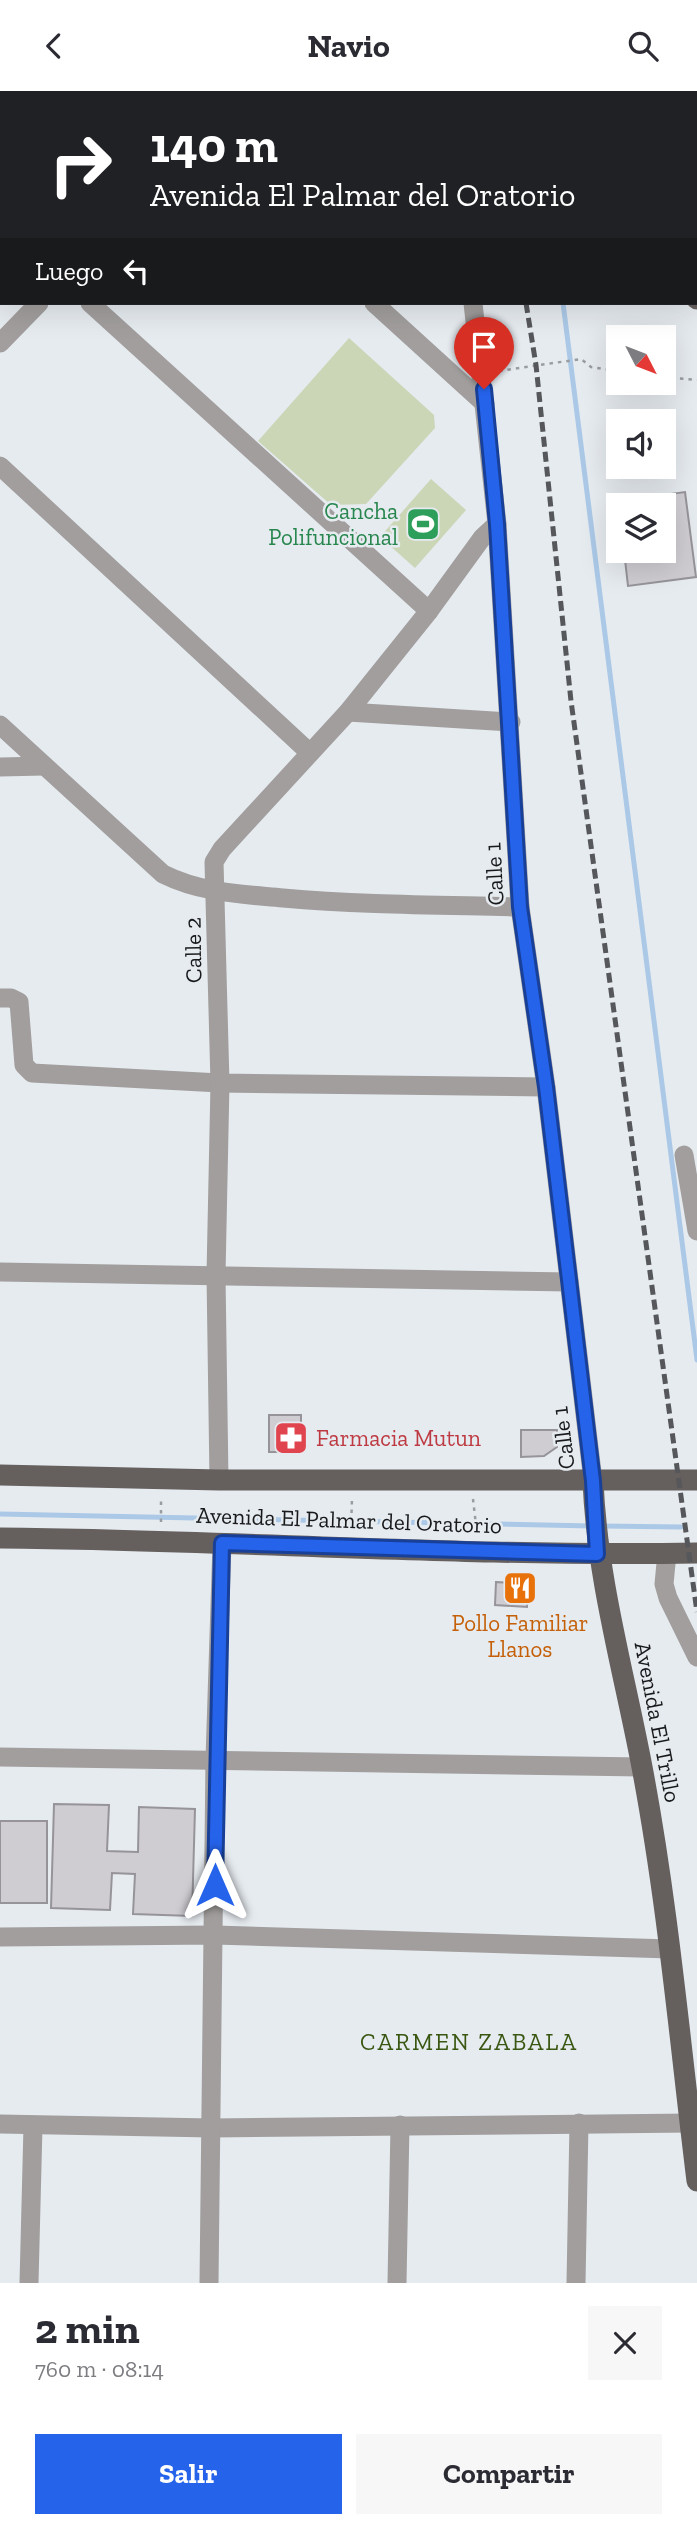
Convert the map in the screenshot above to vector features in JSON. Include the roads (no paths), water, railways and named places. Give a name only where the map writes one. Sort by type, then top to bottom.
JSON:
[{"type":"main road","name":"Avenida El Palmar del Oratorio","points":[[0,1475],[219,1480],[697,1480]]},
{"type":"main road","name":"Avenida El Trillo","points":[[593,1481],[596,1547],[642,1767],[670,1949],[690,2045],[690,2123],[697,2181]]},
{"type":"main road","name":"Avenida El Palmar del Oratorio","points":[[0,1538],[596,1547],[697,1553]]},
{"type":"street","points":[[0,343],[36,305]]},
{"type":"street","points":[[92,305],[429,611]]},
{"type":"street","points":[[376,305],[485,404]]},
{"type":"street","name":"Calle 1","points":[[473,305],[497,524],[511,722],[520,907],[546,1087],[593,1481]]},
{"type":"street","points":[[0,465],[310,753]]},
{"type":"street","name":"Calle 2","points":[[219,1480],[216,1275],[220,1083],[214,862],[217,855],[348,712],[429,611],[482,538],[497,524]]},
{"type":"street","points":[[348,712],[511,722]]},
{"type":"street","points":[[0,725],[163,874],[181,883],[216,892],[344,903],[520,907]]},
{"type":"street","points":[[0,767],[44,766]]},
{"type":"street","points":[[0,998],[11,997],[19,1002],[24,1065],[32,1073],[220,1083],[546,1087]]},
{"type":"street","points":[[684,1155],[697,1231]]},
{"type":"street","points":[[0,1272],[569,1282]]},
{"type":"street","points":[[209,2283],[215,1759],[222,1543]]},
{"type":"street","points":[[667,1553],[664,1584],[667,1598],[697,1657]]},
{"type":"street","points":[[0,1756],[642,1767]]},
{"type":"street","points":[[0,1937],[215,1935],[670,1949]]},
{"type":"street","points":[[576,2283],[579,2123]]},
{"type":"street","points":[[0,2124],[212,2128],[690,2123]]},
{"type":"street","points":[[397,2283],[400,2125]]},
{"type":"street","points":[[29,2283],[33,2126]]},
{"type":"waterway","points":[[563,305],[697,1360]]},
{"type":"waterway","points":[[0,1514],[592,1526]]},
{"type":"waterway","points":[[602,1526],[681,1527]]},
{"type":"railway","points":[[526,305],[536,365],[571,701],[697,1612]]},
{"type":"place","name":"Cancha Polifuncional","points":[[423,524]]},
{"type":"place","name":"Farmacia Mutun","points":[[291,1438]]},
{"type":"place","name":"Pollo Familiar Llanos","points":[[520,1588]]},
{"type":"district","name":"CARMEN ZABALA","points":[[469,2042]]}]
